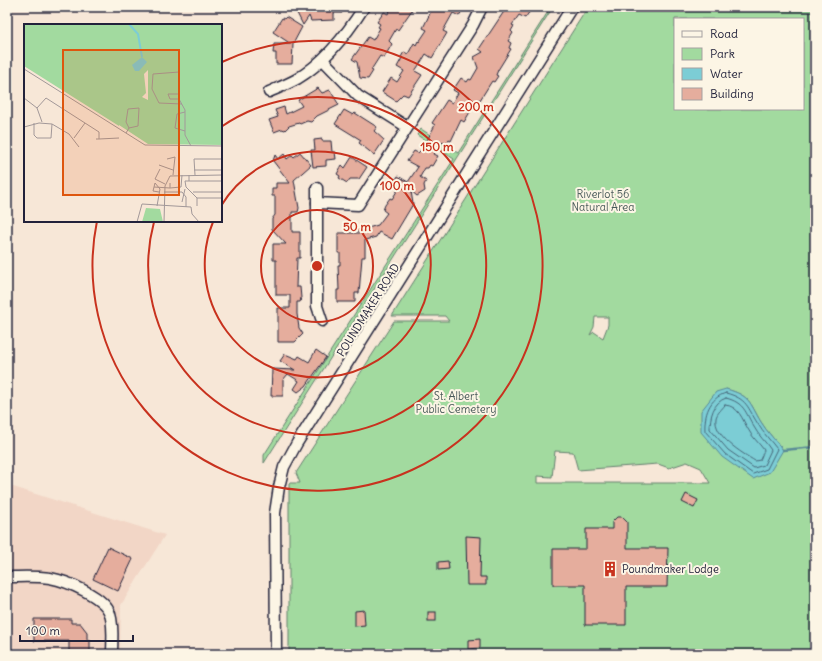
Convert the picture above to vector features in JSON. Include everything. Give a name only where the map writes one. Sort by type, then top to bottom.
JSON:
[{"type":"street","points":[[269,92],[297,79],[323,60],[347,32],[364,7]]},
{"type":"street","points":[[317,203],[358,205],[473,25],[482,7]]},
{"type":"street","name":"POUNDMAKER ROAD","points":[[276,654],[275,513],[284,467],[297,443],[572,7]]},
{"type":"street","points":[[323,60],[358,96],[407,127]]},
{"type":"street","points":[[317,188],[317,306],[322,320]]},
{"type":"street","points":[[7,577],[51,578],[73,586],[99,600],[110,613],[112,654]]},
{"type":"shaded area","points":[[7,485],[165,535],[121,605],[120,654],[7,654]]},
{"type":"green space","points":[[551,7],[553,7],[264,463],[264,455],[454,159],[417,135],[421,129],[458,153]]},
{"type":"green space","points":[[588,7],[815,7],[815,654],[289,654],[289,483],[300,483],[296,473],[394,321],[449,321],[445,316],[392,316]],"holes":[[[595,317],[608,317],[608,325],[603,338],[594,332],[590,335],[594,327]],[[726,389],[745,397],[763,426],[783,450]],[[555,451],[573,452],[578,470],[658,464],[669,468],[687,462],[701,468],[710,483],[537,483],[537,476],[552,477]]]},
{"type":"water","points":[[726,389],[745,397],[763,426],[783,450],[770,472],[753,479],[722,457],[701,432],[701,411],[716,392]]},
{"type":"building","points":[[294,7],[342,7],[342,13],[334,13],[334,20],[311,21],[309,16],[303,25]]},
{"type":"building","points":[[392,7],[414,7],[398,30],[396,29],[389,41],[392,44],[384,58],[380,56],[371,70],[373,71],[368,79],[360,78],[357,62],[352,59],[368,37],[373,40],[380,28],[378,27],[380,24],[377,22],[384,12],[388,14]]},
{"type":"building","points":[[433,7],[464,7],[459,16],[453,13],[443,31],[447,33],[432,58],[426,54],[415,71],[422,75],[408,96],[403,94],[396,101],[382,92],[391,78],[397,82],[404,71],[397,67],[402,58],[401,57],[404,52],[408,54],[414,43],[416,45],[418,41],[419,42],[427,30],[423,28]]},
{"type":"building","points":[[507,7],[533,7],[525,18],[519,15],[512,25],[514,26],[511,31],[513,33],[508,41],[511,43],[509,48],[511,49],[498,70],[496,75],[498,76],[494,82],[492,81],[480,100],[478,99],[464,122],[461,120],[451,141],[449,140],[446,144],[442,142],[434,154],[438,156],[432,166],[430,165],[428,168],[425,168],[420,177],[426,181],[424,185],[425,191],[417,196],[411,191],[413,204],[392,239],[379,232],[376,237],[365,240],[365,257],[362,257],[359,293],[355,293],[355,302],[337,302],[337,290],[339,290],[338,265],[340,265],[340,253],[338,253],[338,233],[359,233],[358,231],[378,225],[387,213],[383,210],[385,205],[390,198],[392,199],[399,188],[393,184],[398,176],[408,182],[418,167],[407,161],[414,151],[418,153],[423,148],[435,125],[432,123],[447,100],[452,103],[458,93],[453,90],[461,78],[467,82],[469,79],[471,80],[478,68],[474,57],[483,52],[479,49]]},
{"type":"building","points":[[286,17],[302,27],[293,44],[292,64],[276,64],[276,53],[273,53],[274,44],[291,44],[273,32],[282,18],[284,19]]},
{"type":"building","points":[[318,88],[322,93],[330,90],[339,105],[317,116],[311,122],[307,121],[300,124],[299,123],[289,126],[285,130],[282,129],[274,132],[269,120],[278,117],[275,110],[284,107],[286,114],[302,106],[298,100]]},
{"type":"building","points":[[344,110],[353,115],[355,113],[377,127],[374,131],[384,140],[374,155],[359,143],[361,140],[335,124]]},
{"type":"building","points":[[322,139],[322,141],[331,141],[332,152],[335,152],[336,159],[326,160],[326,166],[313,167],[311,150],[315,150],[314,140]]},
{"type":"building","points":[[300,152],[311,165],[294,180],[299,208],[298,212],[292,212],[292,232],[300,232],[300,258],[297,258],[296,287],[300,287],[301,298],[300,302],[297,302],[297,314],[299,328],[303,334],[295,342],[278,342],[278,308],[290,308],[290,295],[276,295],[276,260],[273,260],[273,244],[286,244],[272,229],[272,219],[275,215],[275,196],[272,196],[272,188],[276,188],[276,183],[290,183],[273,161],[275,155],[278,159],[284,154],[287,159],[292,155],[294,157]]},
{"type":"building","points":[[352,157],[367,167],[359,179],[350,179],[347,183],[339,178],[340,176],[337,174],[342,165],[345,168]]},
{"type":"building","points":[[316,350],[326,357],[306,386],[298,392],[294,389],[299,381],[288,374],[283,380],[283,396],[271,396],[272,369],[295,370],[280,361],[285,354],[297,359],[299,356],[309,362]]},
{"type":"building","points":[[686,494],[698,500],[694,508],[682,502]]},
{"type":"building","name":"Poundmaker Lodge","points":[[617,517],[622,517],[627,522],[627,548],[668,548],[667,587],[626,587],[626,625],[585,625],[585,585],[553,585],[553,549],[586,549],[586,529],[612,529],[612,522]]},
{"type":"building","points":[[466,536],[481,537],[480,577],[486,577],[486,585],[467,585]]},
{"type":"building","points":[[108,547],[133,559],[118,591],[93,579]]},
{"type":"building","points":[[448,561],[449,569],[438,570],[438,562]]},
{"type":"building","points":[[364,610],[365,625],[355,626],[355,611]]},
{"type":"building","points":[[428,612],[436,612],[436,621],[428,621]]},
{"type":"building","points":[[34,619],[71,619],[71,623],[80,623],[87,632],[87,640],[90,640],[90,654],[69,654],[69,641],[34,641]]},
{"type":"building","points":[[480,639],[480,648],[468,649],[468,640]]},
{"type":"waterway","points":[[783,450],[815,447]]},
{"type":"place","name":"Poundmaker Lodge","points":[[610,569]]},
{"type":"park label","name":"Riverlot 56 Natural Area","points":[[603,200]]},
{"type":"park label","name":"St. Albert Public Cemetery","points":[[456,402]]}]
